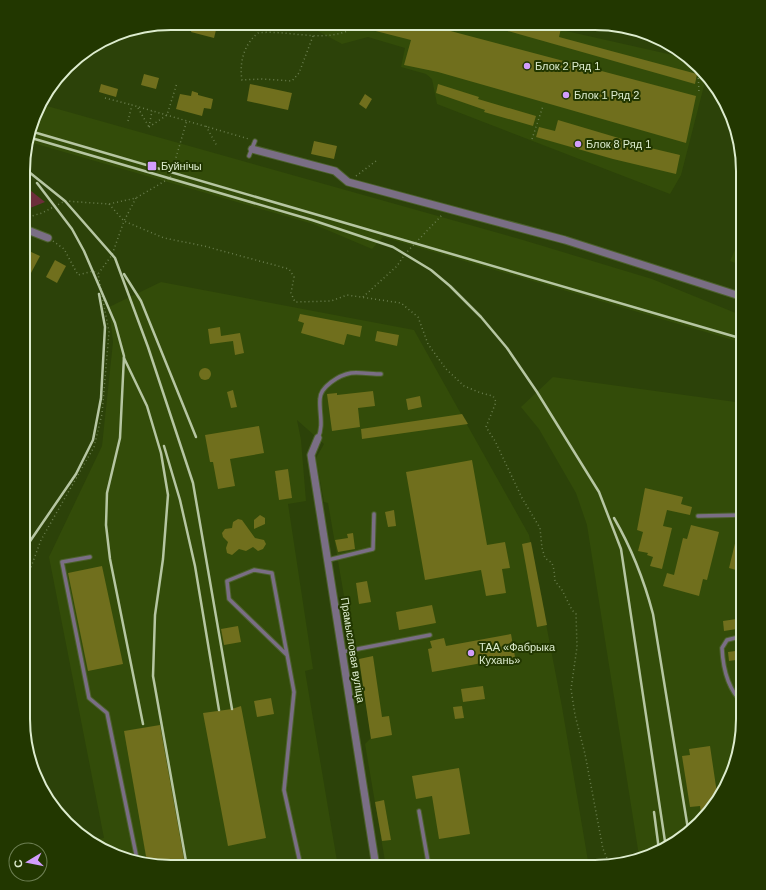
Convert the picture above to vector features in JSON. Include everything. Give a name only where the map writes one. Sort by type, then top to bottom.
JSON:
[{"type":"street","points":[[250,152],[335,172],[348,182],[565,240],[736,295]]},
{"type":"street","points":[[30,231],[48,238]]},
{"type":"street","name":"Прамысловая вуліца","points":[[318,438],[311,454],[375,860]]},
{"type":"lane","points":[[250,152],[255,141]]},
{"type":"lane","points":[[318,438],[322,428],[320,395],[323,390],[335,379],[350,373],[381,374]]},
{"type":"lane","points":[[328,560],[373,549],[374,514]]},
{"type":"lane","points":[[698,516],[736,514]]},
{"type":"lane","points":[[90,557],[62,562],[89,698],[107,713],[136,855]]},
{"type":"lane","points":[[287,655],[229,599],[227,581],[254,570],[272,573],[294,692],[284,790],[299,860]]},
{"type":"lane","points":[[342,652],[430,635]]},
{"type":"lane","points":[[736,638],[727,640],[722,648],[724,672],[728,682],[736,693]]},
{"type":"lane","points":[[419,811],[428,860]]},
{"type":"path","points":[[313,36],[299,73],[292,81],[261,79],[242,80],[240,72],[246,46],[258,33],[313,36],[346,32],[350,30]]},
{"type":"path","points":[[698,75],[699,93]]},
{"type":"path","points":[[149,127],[167,115],[177,83]]},
{"type":"path","points":[[105,98],[187,120],[255,141]]},
{"type":"path","points":[[128,121],[132,105]]},
{"type":"path","points":[[532,139],[543,106]]},
{"type":"path","points":[[138,107],[149,127]]},
{"type":"path","points":[[149,127],[152,111]]},
{"type":"path","points":[[30,217],[42,213],[65,201],[109,204],[136,198],[170,178],[187,120]]},
{"type":"path","points":[[206,126],[217,146]]},
{"type":"path","points":[[348,182],[376,161]]},
{"type":"path","points":[[30,569],[40,540],[94,446],[102,414],[109,332],[98,274],[112,255],[124,221],[136,198]]},
{"type":"path","points":[[109,204],[124,221],[164,238],[204,246],[289,269],[294,277],[291,293],[295,302],[331,301],[347,294],[401,303],[418,317],[428,344],[446,368],[464,386],[481,394],[493,396],[496,402],[486,427],[495,441],[522,498],[540,528],[542,548],[545,558],[552,563],[555,581],[562,590],[572,610],[576,614],[577,647],[570,689],[585,754],[602,849],[607,860]]},
{"type":"path","points":[[363,297],[397,266],[405,254],[447,209]]},
{"type":"path","points":[[48,238],[64,249],[78,275],[93,272],[98,274]]},
{"type":"shaded area","points":[[316,30],[566,30],[676,56],[695,71],[705,82],[681,175],[670,194],[437,104],[432,79],[426,74],[401,67],[405,48],[368,37],[342,44]]},
{"type":"shaded area","points":[[47,106],[523,240],[652,279],[736,313],[736,341],[383,237],[372,249],[313,224],[33,143],[37,126]]},
{"type":"shaded area","points":[[30,190],[45,202],[30,208]]},
{"type":"shaded area","points":[[736,248],[736,263],[730,261]]},
{"type":"shaded area","points":[[161,282],[414,330],[529,535],[562,707],[588,860],[385,860],[365,744],[371,738],[359,659],[354,654],[328,503],[324,502],[316,458],[324,444],[297,420],[301,440],[306,501],[288,504],[313,669],[305,671],[337,860],[162,860],[126,853],[98,839],[104,838],[49,557],[102,446],[113,342],[109,307]]},
{"type":"shaded area","points":[[553,377],[736,402],[735,737],[729,764],[717,789],[707,805],[695,819],[681,831],[665,841],[640,853],[639,853],[587,525],[576,493],[539,429],[521,407]]},
{"type":"building","points":[[191,30],[216,30],[214,38],[191,32]]},
{"type":"building","points":[[372,30],[447,30],[696,96],[686,143],[438,72],[404,65],[411,40]]},
{"type":"building","points":[[504,30],[561,30],[559,37],[697,74],[695,84]]},
{"type":"building","points":[[144,74],[159,78],[156,89],[141,85]]},
{"type":"building","points":[[101,84],[118,89],[116,97],[99,92]]},
{"type":"building","points":[[250,84],[292,93],[288,110],[247,101]]},
{"type":"building","points":[[438,84],[479,97],[478,99],[536,116],[533,126],[484,112],[485,110],[436,93]]},
{"type":"building","points":[[192,91],[198,93],[198,95],[213,99],[211,109],[204,108],[202,116],[176,109],[180,94],[191,96]]},
{"type":"building","points":[[365,94],[372,99],[366,109],[359,104]]},
{"type":"building","points":[[558,120],[622,139],[621,141],[680,155],[676,174],[613,159],[536,137],[539,127],[555,131]]},
{"type":"building","points":[[314,141],[337,146],[334,159],[311,154]]},
{"type":"building","points":[[30,251],[40,256],[30,272]]},
{"type":"building","points":[[55,260],[66,266],[57,283],[46,277]]},
{"type":"building","points":[[300,314],[362,326],[360,337],[347,334],[344,345],[301,333],[304,323],[298,321]]},
{"type":"building","points":[[220,327],[221,336],[240,333],[244,353],[235,355],[233,341],[210,344],[208,329]]},
{"type":"building","points":[[377,331],[399,335],[397,346],[375,341]]},
{"type":"building","points":[[203,368],[207,368],[211,374],[207,380],[203,380],[199,376],[199,372]]},
{"type":"building","points":[[233,390],[237,407],[231,408],[227,392]]},
{"type":"building","points":[[373,391],[375,406],[358,408],[360,427],[332,431],[327,394],[337,393],[337,395]]},
{"type":"building","points":[[420,396],[422,407],[408,410],[406,399]]},
{"type":"building","points":[[462,414],[468,424],[362,439],[361,429]]},
{"type":"building","points":[[259,426],[264,453],[230,459],[235,486],[218,489],[213,462],[210,462],[205,435]]},
{"type":"building","points":[[472,460],[487,545],[505,542],[510,568],[502,569],[506,593],[486,596],[481,570],[425,580],[406,472]]},
{"type":"building","points":[[288,469],[292,498],[279,500],[275,471]]},
{"type":"building","points":[[645,488],[683,497],[681,504],[692,507],[690,515],[667,510],[663,526],[672,528],[662,569],[650,566],[653,557],[647,555],[648,553],[638,551],[643,532],[637,530]]},
{"type":"building","points":[[394,510],[396,526],[388,527],[385,512]]},
{"type":"building","points":[[260,515],[265,518],[265,524],[254,529],[254,520]]},
{"type":"building","points":[[238,519],[242,520],[255,538],[264,540],[266,544],[263,549],[258,551],[253,547],[246,551],[239,549],[232,555],[227,553],[226,548],[228,542],[223,537],[222,533],[225,529],[232,528],[233,522]]},
{"type":"building","points":[[691,525],[719,532],[707,580],[703,579],[699,596],[663,586],[667,573],[674,575],[683,538],[687,539]]},
{"type":"building","points":[[353,533],[355,549],[338,552],[335,540],[348,538],[347,534]]},
{"type":"building","points":[[736,539],[736,570],[729,568]]},
{"type":"building","points":[[531,542],[547,625],[537,627],[522,544]]},
{"type":"building","points":[[102,566],[123,664],[88,671],[68,573]]},
{"type":"building","points":[[367,581],[371,602],[359,604],[356,583]]},
{"type":"building","points":[[432,605],[436,623],[399,630],[396,612]]},
{"type":"building","points":[[736,619],[736,629],[724,631],[723,621]]},
{"type":"building","points":[[238,626],[241,642],[224,645],[221,629]]},
{"type":"building","name":"ТАА «Фабрыка Кухань»","points":[[511,634],[515,657],[432,672],[428,649],[432,648],[430,641],[444,638],[446,646]]},
{"type":"building","points":[[736,651],[736,660],[729,661],[728,652]]},
{"type":"building","points":[[373,656],[382,717],[389,716],[392,735],[371,739],[359,659]]},
{"type":"building","points":[[483,686],[485,699],[463,702],[461,689]]},
{"type":"building","points":[[271,698],[274,714],[257,717],[254,701]]},
{"type":"building","points":[[241,706],[266,838],[228,846],[203,713],[232,709]]},
{"type":"building","points":[[462,706],[464,718],[455,719],[453,707]]},
{"type":"building","points":[[160,725],[184,859],[162,860],[146,857],[124,731]]},
{"type":"building","points":[[710,746],[716,790],[701,812],[700,806],[690,807],[682,756],[690,755],[689,749]]},
{"type":"building","points":[[459,768],[470,834],[439,839],[432,796],[416,799],[412,776]]},
{"type":"building","points":[[384,800],[391,840],[382,841],[375,802]]},
{"type":"railway","points":[[36,133],[736,337]]},
{"type":"railway","points":[[34,139],[312,220],[393,247],[431,270],[450,286],[481,317],[507,348],[537,392],[599,492],[621,549],[665,841]]},
{"type":"railway","points":[[30,173],[65,201],[115,258],[148,347],[193,483],[232,709]]},
{"type":"railway","points":[[37,183],[72,229],[84,251],[115,323],[124,356],[120,438],[107,493],[106,525],[110,559],[143,724]]},
{"type":"railway","points":[[124,274],[141,301],[196,437]]},
{"type":"railway","points":[[30,541],[76,474],[93,440],[101,398],[105,327],[99,294]]},
{"type":"railway","points":[[124,358],[147,406],[161,453],[168,495],[163,559],[155,615],[153,676],[186,860]]},
{"type":"railway","points":[[164,446],[180,500],[195,566],[219,710]]},
{"type":"railway","points":[[614,518],[637,565],[653,614],[687,825]]},
{"type":"railway","points":[[654,812],[658,844]]},
{"type":"place","name":"Блок 2 Ряд 1","points":[[527,66]]},
{"type":"place","name":"Блок 1 Ряд 2","points":[[566,95]]},
{"type":"place","name":"Блок 8 Ряд 1","points":[[578,144]]},
{"type":"place","name":"Буйнічы","points":[[152,166]]},
{"type":"place","name":"ТАА «Фабрыка Кухань»","points":[[471,653]]}]
